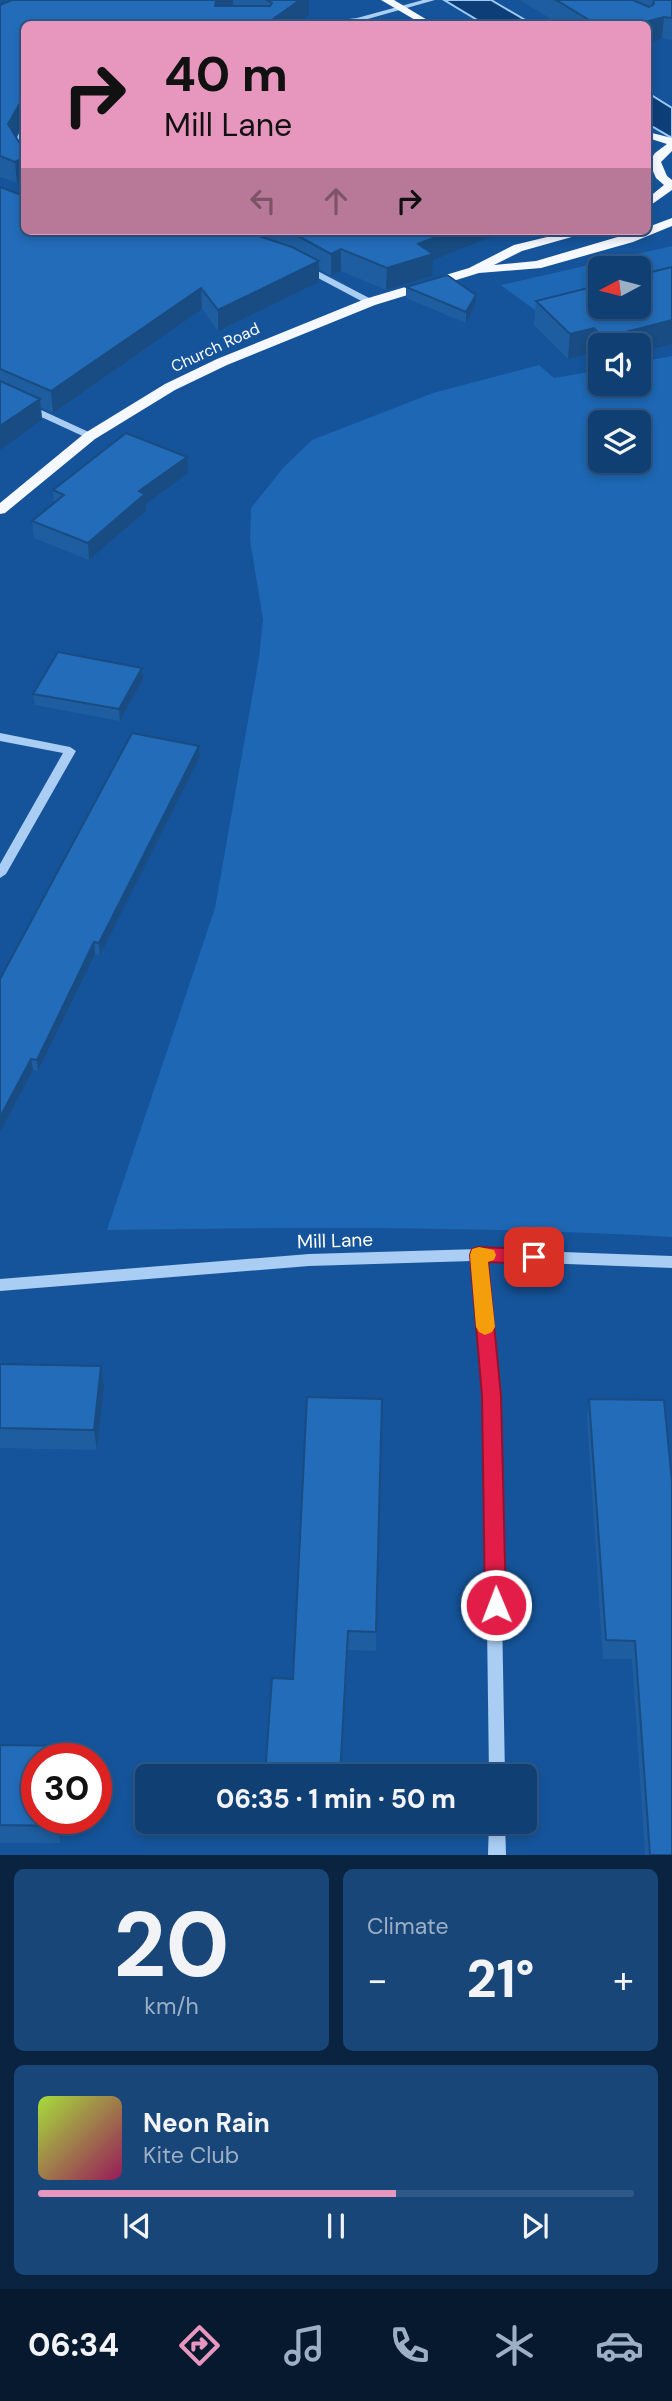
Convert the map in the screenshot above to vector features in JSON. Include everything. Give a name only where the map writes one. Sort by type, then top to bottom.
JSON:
[{"type":"main road","points":[[386,0],[423,21]]},
{"type":"main road","points":[[651,136],[672,144],[659,155],[652,167],[672,185],[651,202]]},
{"type":"main road","name":"Church Road","points":[[651,230],[672,222]]},
{"type":"main road","name":"Church Road","points":[[0,510],[90,436],[170,387],[222,362],[370,302],[473,271],[518,248],[571,235]]},
{"type":"main road","name":"Church Road","points":[[473,271],[537,265],[639,235]]},
{"type":"street","points":[[340,21],[431,0]]},
{"type":"street","points":[[21,137],[17,146],[21,153]]},
{"type":"street","points":[[0,394],[90,436]]},
{"type":"street","points":[[0,737],[70,751],[0,874]]},
{"type":"street","points":[[479,1255],[491,1396],[497,1764]]},
{"type":"street","name":"Mill Lane","points":[[0,1285],[309,1260],[479,1255],[672,1262]]},
{"type":"street","points":[[497,1855],[498,1834]]},
{"type":"lane","points":[[296,263],[370,302]]},
{"type":"shaded area","points":[[444,0],[491,0],[527,21],[479,21]]},
{"type":"shaded area","points":[[651,95],[672,108],[672,138],[651,126]]},
{"type":"shaded area","points":[[672,246],[672,292],[651,297],[651,256],[628,256]]},
{"type":"shaded area","points":[[588,265],[588,310],[551,322],[501,285]]},
{"type":"shaded area","points":[[672,356],[672,1237],[390,1228],[107,1230],[215,908],[259,658],[263,619],[250,540],[251,508],[284,467],[312,440],[433,393],[539,365],[554,378],[588,372],[588,396],[651,396],[651,360]]},
{"type":"building","points":[[12,0],[220,0],[216,1],[215,6],[270,6],[272,3],[267,0],[300,0],[270,21],[21,21],[21,106],[19,105],[8,124],[21,141],[21,159],[15,162],[0,156],[0,5]]},
{"type":"building","points":[[556,0],[633,0],[649,7],[654,4],[653,0],[672,0],[672,18],[649,21],[591,21]]},
{"type":"building","points":[[0,187],[21,195],[21,235],[256,235],[292,247],[319,261],[218,310],[201,288],[51,391],[0,369]]},
{"type":"building","points":[[294,235],[441,235],[418,244],[433,254],[387,268],[341,249],[331,254]]},
{"type":"building","points":[[672,267],[672,320],[622,333],[598,333],[594,328],[570,334],[536,301],[588,288],[588,319],[651,319],[651,272]]},
{"type":"building","points":[[447,275],[476,295],[466,312],[406,287]]},
{"type":"building","points":[[0,381],[40,399],[0,426]]},
{"type":"building","points":[[126,433],[187,457],[139,491],[145,494],[88,543],[32,521],[64,495],[53,490]]},
{"type":"building","points":[[58,652],[142,668],[119,709],[33,694]]},
{"type":"building","points":[[132,733],[199,746],[99,943],[94,942],[37,1060],[31,1059],[0,1117],[0,979]]},
{"type":"building","points":[[0,1364],[101,1366],[94,1430],[0,1428]]},
{"type":"building","points":[[307,1397],[382,1399],[376,1632],[348,1631],[341,1764],[266,1764],[272,1678],[293,1679]]},
{"type":"building","points":[[589,1399],[664,1400],[672,1482],[672,1855],[650,1855],[635,1641],[606,1640]]},
{"type":"building","points":[[0,1745],[21,1745],[21,1825],[0,1825]]},
{"type":"slow traffic","points":[[485,1327],[479,1255],[487,1255]]},
{"type":"route","points":[[496,1605],[491,1396],[479,1255],[534,1257]]}]
